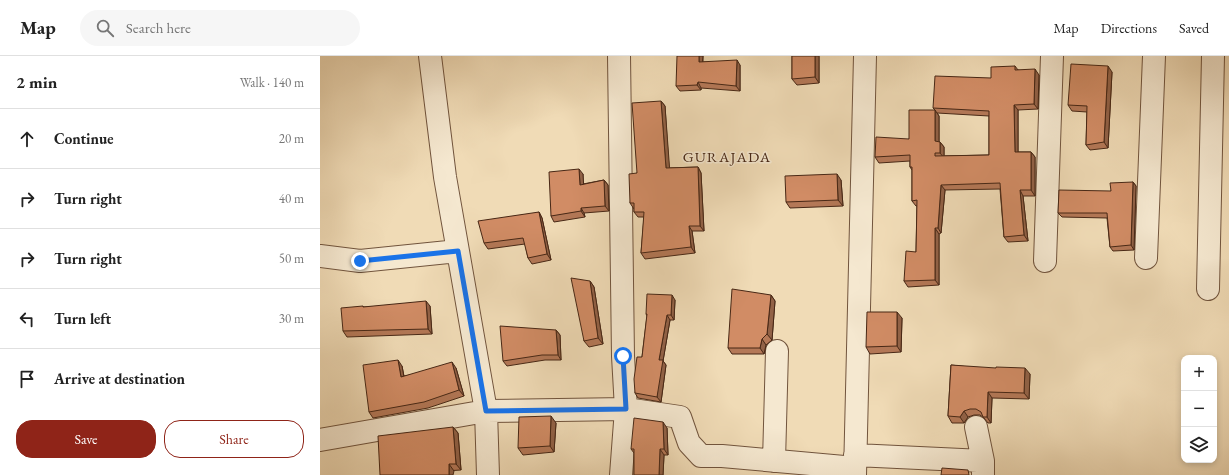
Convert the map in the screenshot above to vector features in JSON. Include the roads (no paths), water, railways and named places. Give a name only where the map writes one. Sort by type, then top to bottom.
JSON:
[{"type":"street","points":[[430,56],[444,170],[486,411],[488,475]]},
{"type":"street","points":[[619,56],[623,356],[626,409],[621,475]]},
{"type":"street","points":[[855,466],[865,56]]},
{"type":"street","points":[[1045,261],[1052,56]]},
{"type":"street","points":[[1146,258],[1154,56]]},
{"type":"street","points":[[1208,289],[1213,56]]},
{"type":"street","points":[[320,256],[360,261],[458,251]]},
{"type":"street","points":[[774,461],[777,351]]},
{"type":"street","points":[[320,440],[486,411],[626,409],[680,417],[689,443],[702,456],[722,456],[855,466],[983,468],[976,427]]},
{"type":"district","name":"GURAJADA","points":[[727,157]]}]
